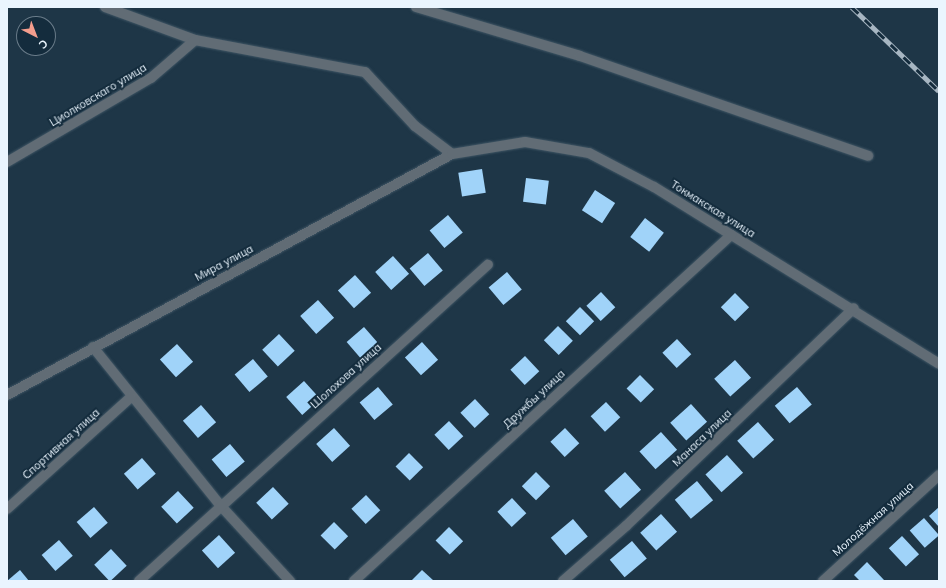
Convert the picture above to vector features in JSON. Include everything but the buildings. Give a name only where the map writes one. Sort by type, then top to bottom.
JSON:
[{"type":"street","points":[[105,7],[195,40],[365,72],[414,126],[452,154]]},
{"type":"street","points":[[416,7],[580,56],[868,156]]},
{"type":"street","name":"Циолковскаго улица","points":[[7,162],[151,78],[195,40]]},
{"type":"street","name":"Токмакская улица","points":[[452,154],[525,142],[589,153],[654,187],[731,235],[854,308],[939,364]]},
{"type":"street","name":"Мира улица","points":[[7,394],[452,154]]},
{"type":"street","name":"Дружбы улица","points":[[354,581],[731,235]]},
{"type":"street","name":"Шолохова улица","points":[[139,581],[488,264]]},
{"type":"street","name":"Манаса улица","points":[[563,581],[626,526],[854,308]]},
{"type":"street","points":[[93,347],[131,397],[221,506],[290,581]]},
{"type":"street","name":"Спортивная улица","points":[[7,509],[131,397]]},
{"type":"street","name":"Молодёжная улица","points":[[823,581],[939,475]]},
{"type":"railway","points":[[852,7],[939,91]]}]
